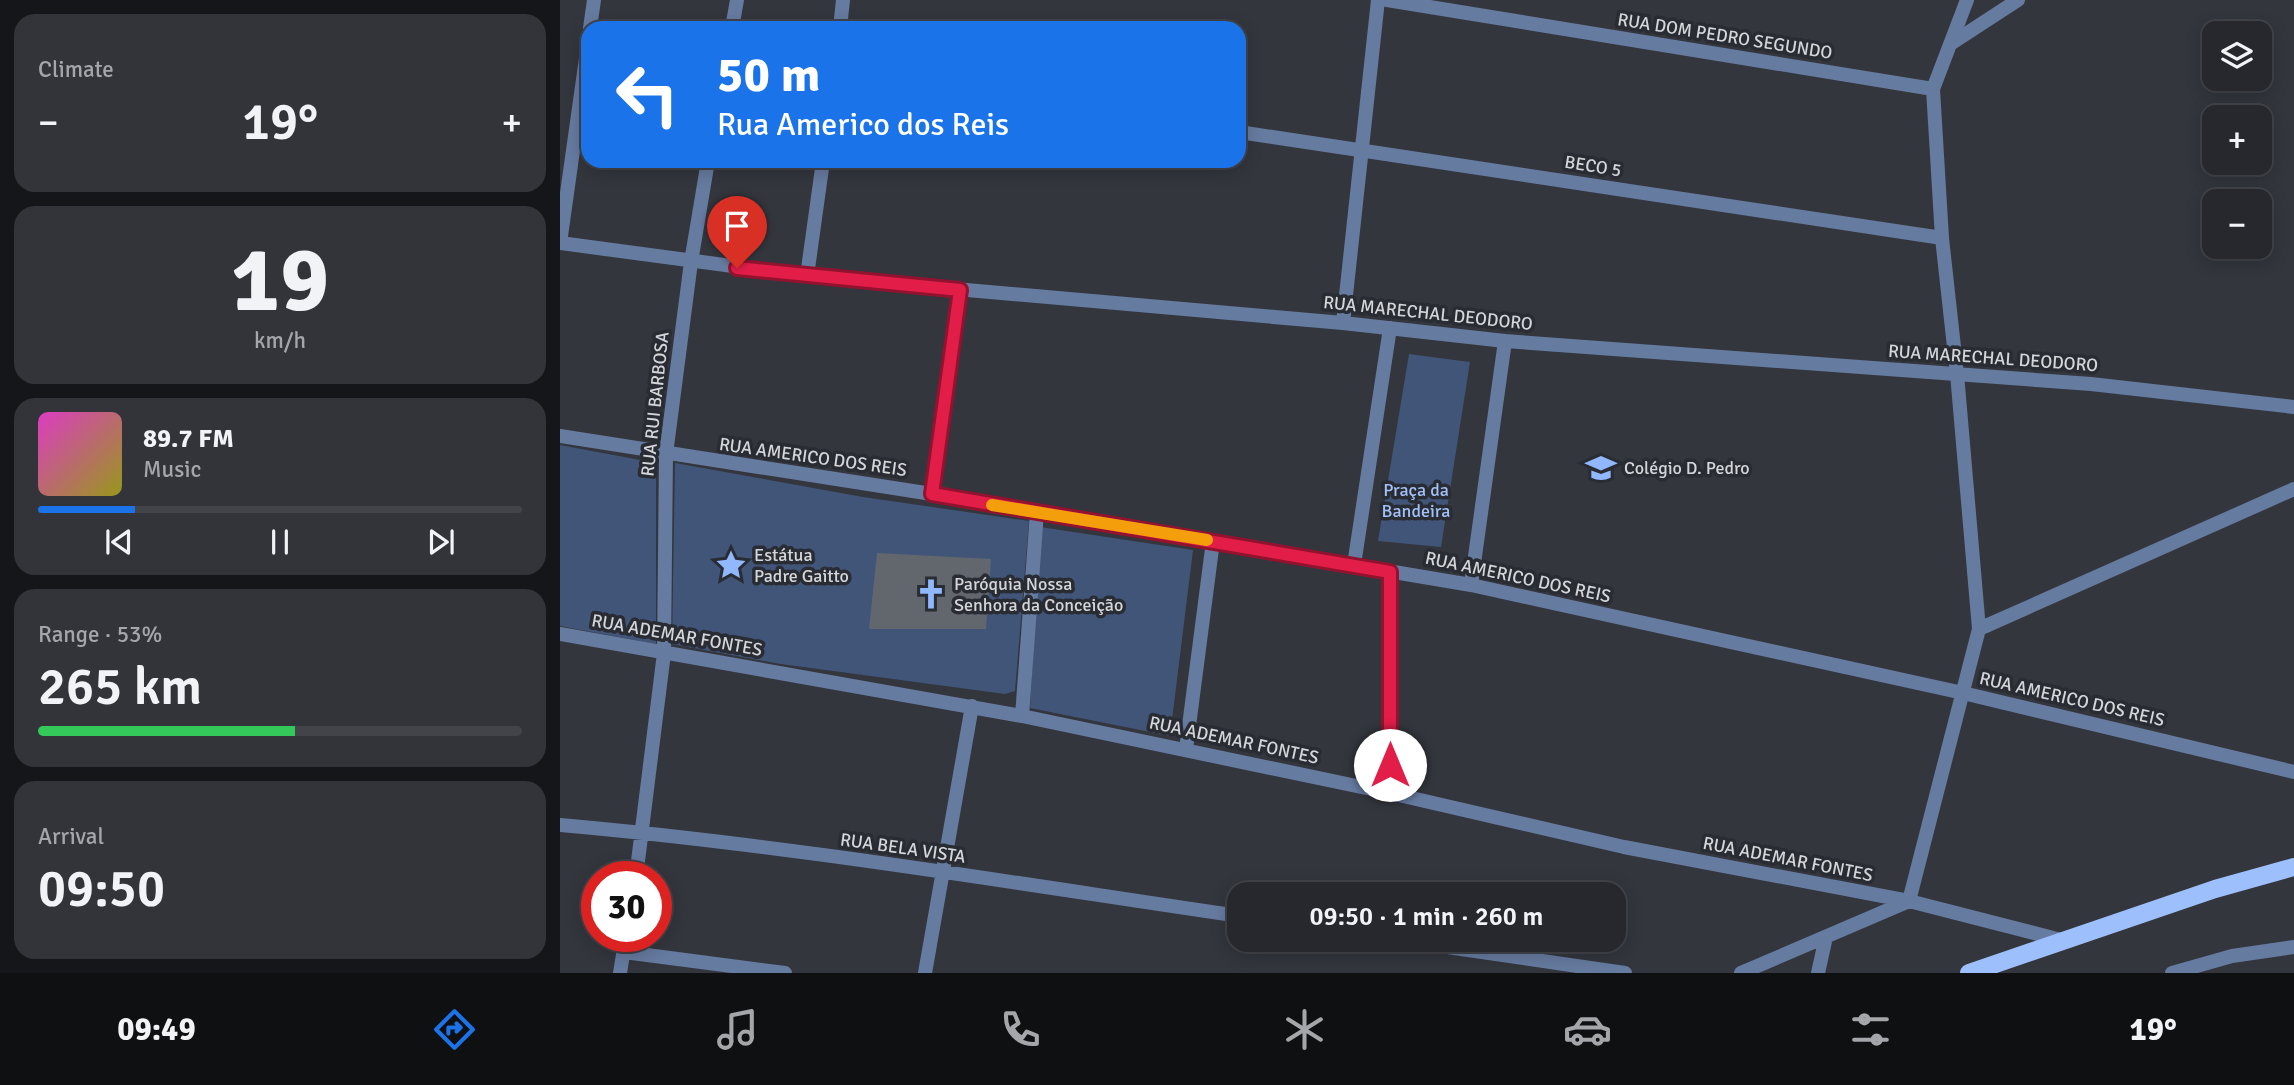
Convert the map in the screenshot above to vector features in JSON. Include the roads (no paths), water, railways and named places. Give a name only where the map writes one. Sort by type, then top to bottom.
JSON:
[{"type":"main road","points":[[1969,973],[2061,940],[2294,867]]},
{"type":"street","points":[[591,21],[594,0]]},
{"type":"street","points":[[733,21],[737,0]]},
{"type":"street","points":[[841,21],[843,0]]},
{"type":"street","points":[[1343,323],[1378,0]]},
{"type":"street","name":"RUA DOM PEDRO SEGUNDO","points":[[1387,0],[1933,89]]},
{"type":"street","points":[[1741,973],[1909,901],[1979,629],[1957,374],[1942,238],[1933,89],[1967,0]]},
{"type":"street","points":[[1952,43],[2018,0]]},
{"type":"street","points":[[560,243],[581,94]]},
{"type":"street","name":"BECO 5","points":[[1246,133],[1942,238]]},
{"type":"street","name":"RUA RUI BARBOSA","points":[[639,861],[664,653],[666,454],[691,262],[707,168]]},
{"type":"street","points":[[807,276],[822,168]]},
{"type":"street","name":"RUA MARECHAL DEODORO","points":[[560,243],[807,276],[1343,323],[1505,341],[2091,384],[2294,407]]},
{"type":"street","points":[[932,494],[960,290]]},
{"type":"street","points":[[1354,565],[1390,328]]},
{"type":"street","points":[[1471,585],[1505,341]]},
{"type":"street","name":"RUA AMERICO DOS REIS","points":[[560,436],[932,494],[1471,585],[1963,693],[2294,772]]},
{"type":"street","points":[[1979,629],[2294,489]]},
{"type":"street","points":[[1022,716],[1037,512]]},
{"type":"street","points":[[1186,749],[1213,541]]},
{"type":"street","points":[[1390,572],[1390,793]]},
{"type":"street","name":"RUA ADEMAR FONTES","points":[[560,634],[972,706],[1186,749],[1624,847],[1909,901],[2061,940]]},
{"type":"street","points":[[925,973],[972,706]]},
{"type":"street","name":"RUA BELA VISTA","points":[[560,825],[643,833],[942,873],[1227,914]]},
{"type":"street","points":[[1818,973],[1826,937]]},
{"type":"street","points":[[2172,973],[2232,956],[2294,947]]},
{"type":"street","points":[[620,973],[624,952],[785,973]]},
{"type":"street","points":[[1481,952],[1625,973]]},
{"type":"place","name":"Colégio D. Pedro","points":[[1601,468]]},
{"type":"place","name":"Estátua Padre Gaitto","points":[[731,565]]},
{"type":"place","name":"Paróquia Nossa Senhora da Conceição","points":[[931,594]]},
{"type":"park label","name":"Praça da Bandeira","points":[[1416,500]]}]
